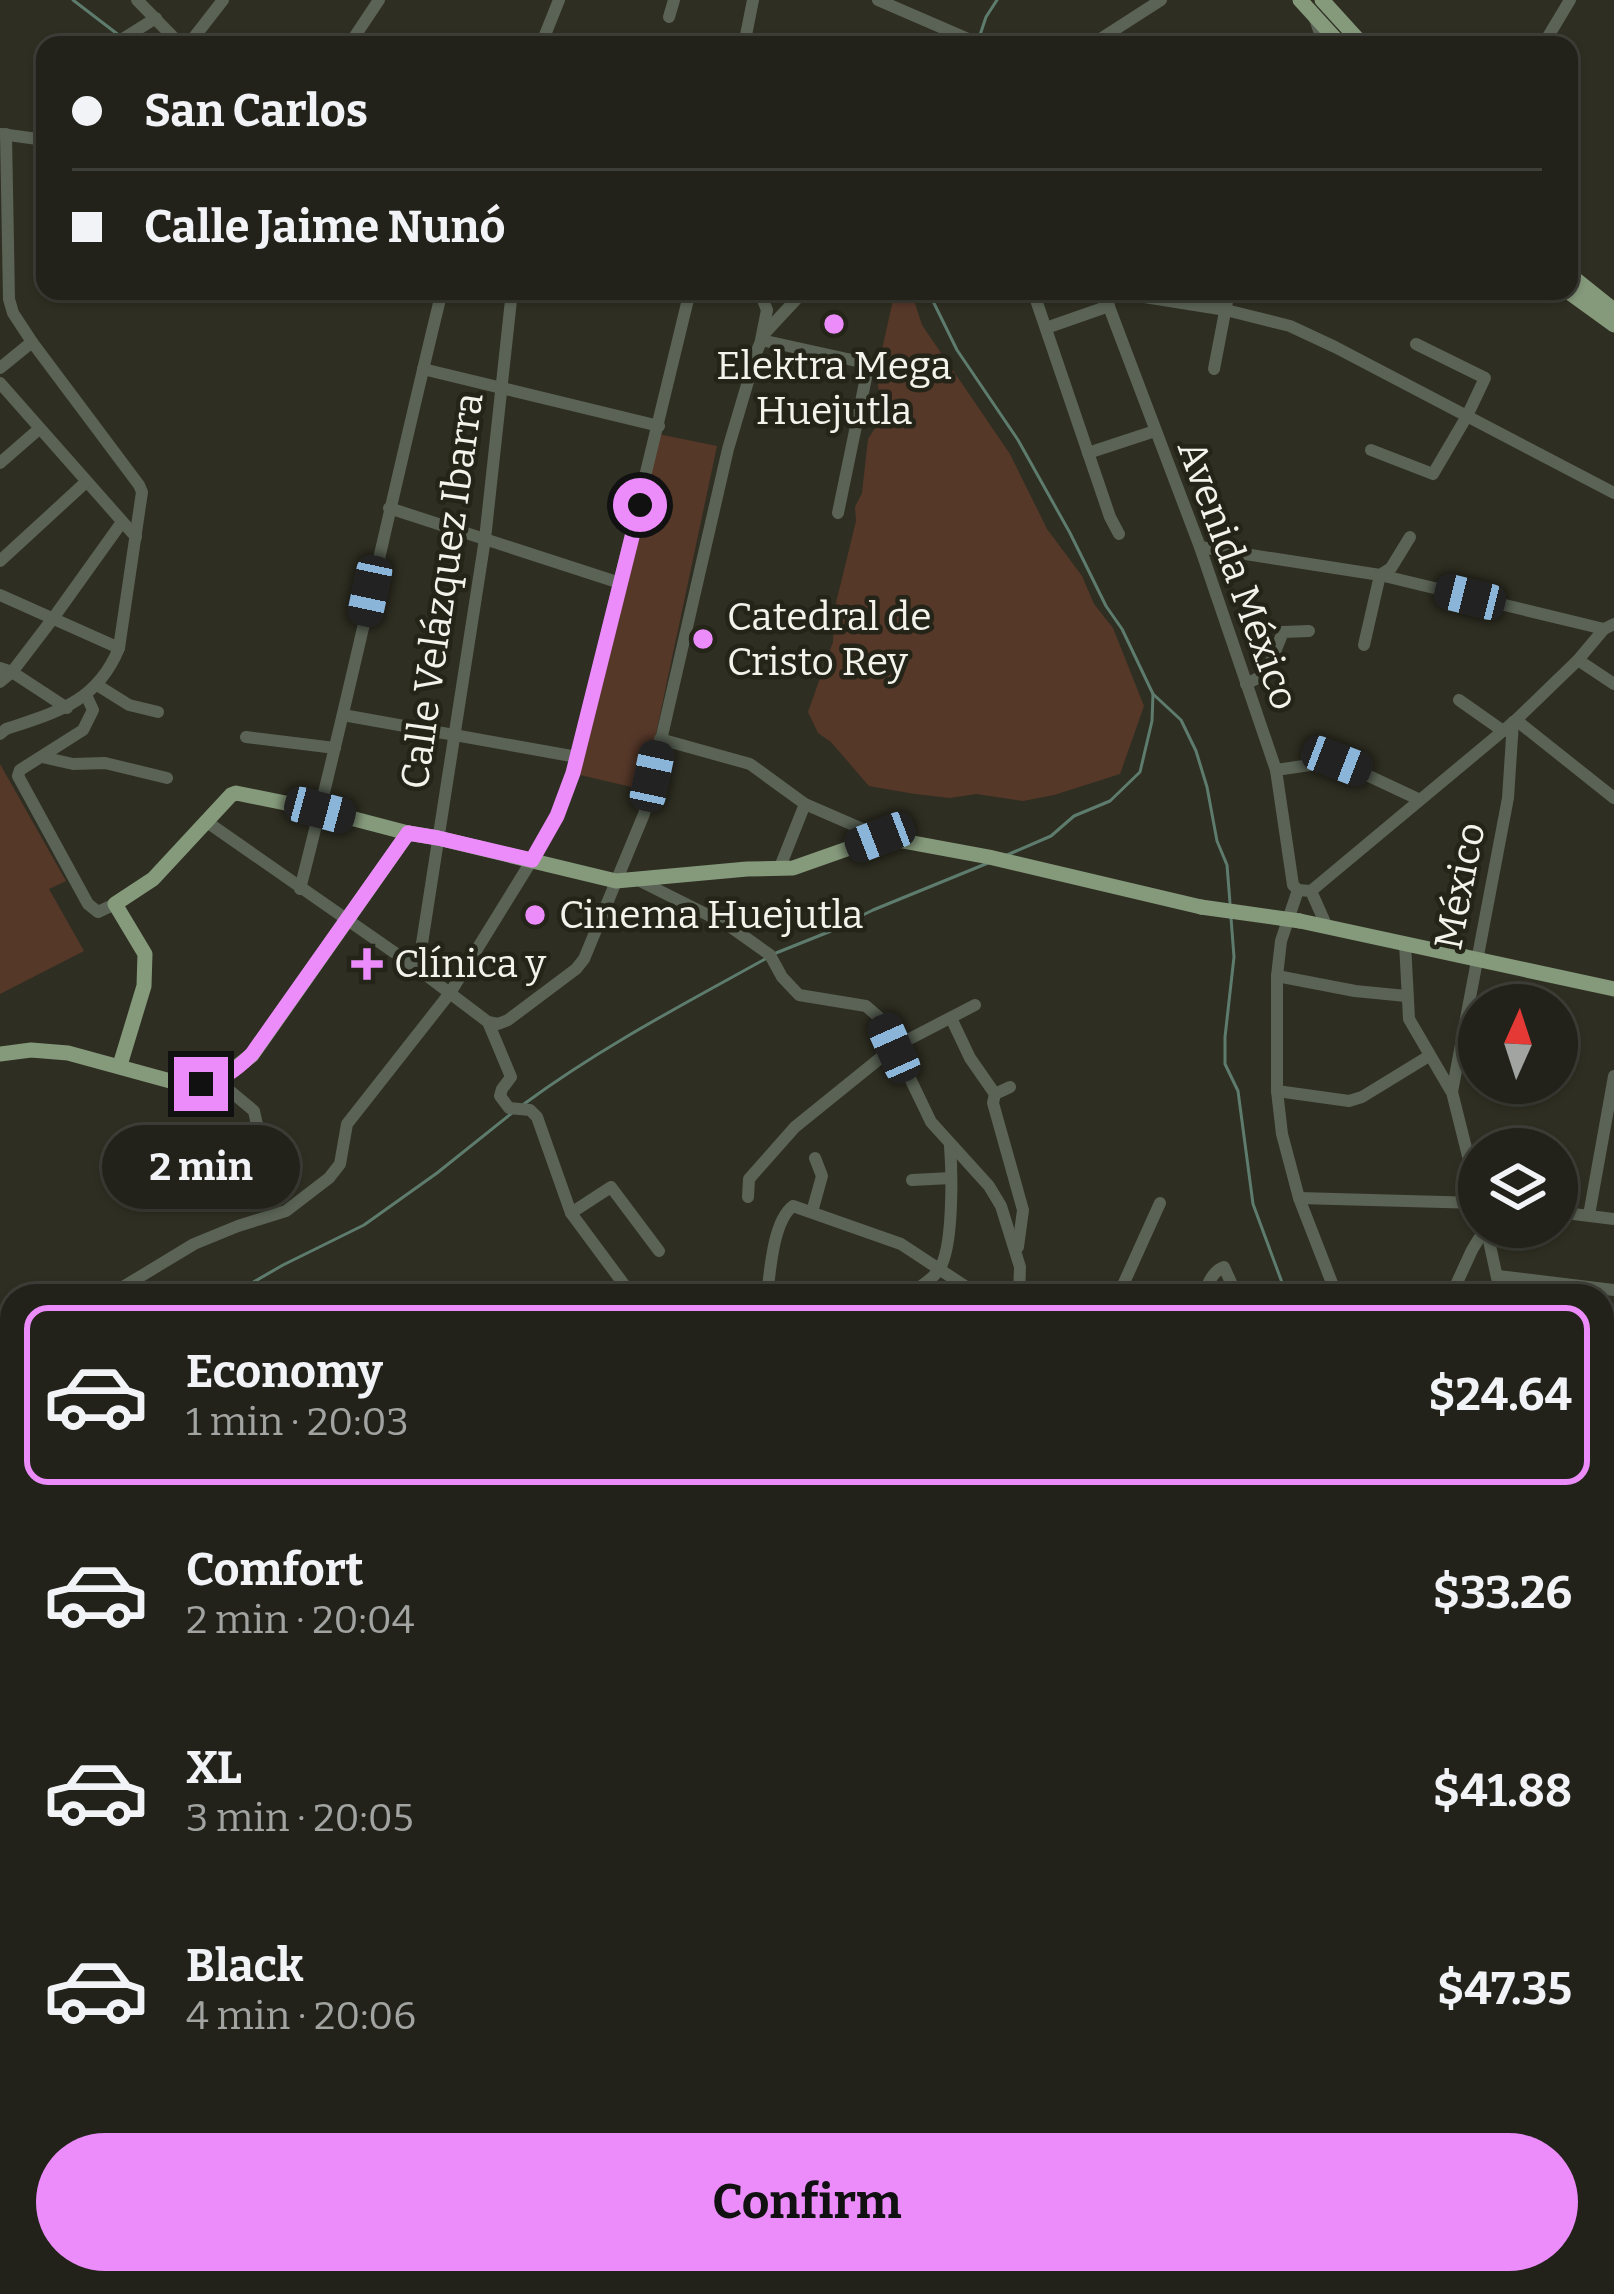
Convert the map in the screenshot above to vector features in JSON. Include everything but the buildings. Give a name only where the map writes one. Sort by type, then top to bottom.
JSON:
[{"type":"main road","points":[[1300,0],[1333,36]]},
{"type":"main road","points":[[1322,0],[1355,36]]},
{"type":"main road","points":[[1578,281],[1614,310]]},
{"type":"main road","points":[[1578,299],[1614,325]]},
{"type":"main road","points":[[120,1065],[144,986],[145,954],[115,904],[153,879],[236,793],[616,881],[793,868],[880,837],[1614,989]]},
{"type":"main road","points":[[0,1054],[49,1051],[185,1084],[218,1081],[252,1054],[408,833]]},
{"type":"street","points":[[137,0],[175,36]]},
{"type":"street","points":[[193,36],[223,0]]},
{"type":"street","points":[[355,36],[379,0]]},
{"type":"street","points":[[545,36],[559,0]]},
{"type":"street","points":[[669,16],[674,0]]},
{"type":"street","points":[[746,36],[753,0]]},
{"type":"street","points":[[878,0],[961,36]]},
{"type":"street","points":[[1105,36],[1161,0]]},
{"type":"street","points":[[1548,36],[1570,0]]},
{"type":"street","points":[[1315,17],[1321,36]]},
{"type":"street","points":[[127,36],[156,18]]},
{"type":"street","points":[[0,734],[67,708],[92,690],[111,667],[118,648],[141,488],[4,298],[2,136],[36,139]]},
{"type":"street","points":[[300,889],[440,300]]},
{"type":"street","name":"Calle Velázquez Ibarra","points":[[418,969],[485,539],[511,300]]},
{"type":"street","points":[[128,1284],[194,1244],[286,1211],[329,1178],[340,1164],[347,1124],[450,993],[532,860],[557,816],[577,757],[688,300]]},
{"type":"street","points":[[493,1023],[508,1020],[584,959],[644,814],[733,430],[761,340],[767,310],[763,300]]},
{"type":"street","points":[[761,340],[793,300]]},
{"type":"street","points":[[1036,300],[1119,534]]},
{"type":"street","name":"Avenida México","points":[[1107,300],[1200,547],[1276,770],[1300,888]]},
{"type":"street","points":[[1162,300],[1290,326],[1614,493]]},
{"type":"street","points":[[1214,369],[1228,300]]},
{"type":"street","points":[[1046,328],[1109,306]]},
{"type":"street","points":[[761,340],[861,362],[868,368],[838,513]]},
{"type":"street","points":[[0,368],[32,342]]},
{"type":"street","points":[[1371,450],[1433,474],[1485,378],[1416,344]]},
{"type":"street","points":[[423,369],[659,426]]},
{"type":"street","points":[[0,383],[136,537]]},
{"type":"street","points":[[0,463],[39,429]]},
{"type":"street","points":[[1088,453],[1155,431]]},
{"type":"street","points":[[0,561],[86,482]]},
{"type":"street","points":[[389,508],[620,583]]},
{"type":"street","points":[[0,682],[122,522]]},
{"type":"street","points":[[1364,645],[1380,575],[1391,568],[1410,537]]},
{"type":"street","points":[[1200,547],[1380,575],[1609,627]]},
{"type":"street","points":[[0,595],[118,648]]},
{"type":"street","points":[[1332,1284],[1299,1198],[1282,1135],[1277,1091],[1277,976],[1281,941],[1300,888],[1510,724],[1609,627]]},
{"type":"street","points":[[1246,684],[1266,674],[1283,632],[1309,631]]},
{"type":"street","points":[[1578,660],[1614,684]]},
{"type":"street","points":[[6,670],[67,708]]},
{"type":"street","points":[[92,690],[158,712]]},
{"type":"street","points":[[92,690],[93,710],[83,730],[20,770],[18,776],[88,904],[98,912],[115,904]]},
{"type":"street","points":[[1459,700],[1510,724],[1614,798]]},
{"type":"street","points":[[343,715],[577,757]]},
{"type":"street","name":"México","points":[[1461,1128],[1452,1092],[1508,797],[1510,724]]},
{"type":"street","points":[[246,737],[335,748]]},
{"type":"street","points":[[660,739],[750,764],[806,804],[880,837]]},
{"type":"street","points":[[42,757],[73,764],[105,763],[167,778]]},
{"type":"street","points":[[1276,770],[1337,761],[1418,799]]},
{"type":"street","points":[[780,868],[806,804]]},
{"type":"street","points":[[207,822],[493,1023],[511,1077],[500,1096],[509,1108],[530,1110],[537,1117],[571,1213],[624,1284]]},
{"type":"street","points":[[638,880],[728,925],[770,955],[799,995],[866,1006],[882,1020],[932,1122],[989,1186],[1001,1207],[1020,1267],[1019,1284]]},
{"type":"street","points":[[1300,888],[1328,927]]},
{"type":"street","points":[[1406,943],[1409,1019],[1452,1092]]},
{"type":"street","points":[[1277,976],[1406,996]]},
{"type":"street","points":[[748,1197],[749,1179],[795,1127],[894,1048],[975,1005]]},
{"type":"street","points":[[951,1018],[995,1094],[993,1103],[1023,1210],[1016,1255]]},
{"type":"street","points":[[1277,1091],[1349,1101],[1429,1055]]},
{"type":"street","points":[[1588,1215],[1614,1076]]},
{"type":"street","points":[[218,1081],[254,1111],[264,1157]]},
{"type":"street","points":[[995,1094],[1010,1087]]},
{"type":"street","points":[[922,1284],[939,1270],[945,1255],[952,1203],[950,1145]]},
{"type":"street","points":[[812,1212],[822,1176],[815,1158]]},
{"type":"street","points":[[912,1180],[951,1178]]},
{"type":"street","points":[[571,1213],[611,1186],[659,1251]]},
{"type":"street","points":[[1299,1198],[1458,1202]]},
{"type":"street","points":[[1123,1284],[1160,1203]]},
{"type":"street","points":[[769,1284],[779,1222],[793,1206],[901,1244],[961,1284]]},
{"type":"street","points":[[1578,1214],[1614,1219]]},
{"type":"street","points":[[1456,1284],[1473,1248]]},
{"type":"street","points":[[1491,1248],[1499,1284]]},
{"type":"street","points":[[1208,1284],[1225,1268],[1232,1284]]},
{"type":"street","points":[[1498,1276],[1564,1284]]},
{"type":"shaded area","points":[[893,300],[914,300],[922,325],[1010,454],[1047,529],[1113,628],[1144,706],[1120,774],[1023,801],[976,794],[950,798],[915,794],[869,786],[818,733],[808,712],[833,642],[835,607],[862,493],[868,439],[881,419],[877,372]]},
{"type":"shaded area","points":[[658,434],[717,446],[644,790],[576,774]]},
{"type":"shaded area","points":[[0,764],[66,881],[49,889],[84,951],[0,994]]},
{"type":"waterway","points":[[73,0],[120,36]]},
{"type":"waterway","points":[[980,36],[997,0]]},
{"type":"waterway","points":[[932,300],[957,350],[1018,440],[1153,694],[1181,720],[1207,787],[1217,841],[1227,865],[1230,903]]},
{"type":"waterway","points":[[1007,855],[1051,836],[1074,816],[1110,801],[1140,772],[1153,694]]},
{"type":"waterway","points":[[776,953],[988,863]]},
{"type":"waterway","points":[[1231,918],[1234,957],[1225,1064],[1238,1091],[1253,1204],[1283,1284]]},
{"type":"waterway","points":[[524,1104],[613,1045],[767,958]]},
{"type":"waterway","points":[[250,1284],[364,1225],[512,1113]]},
{"type":"place","name":"Elektra Mega Huejutla","points":[[834,324]]},
{"type":"place","name":"Catedral de Cristo Rey","points":[[703,639]]},
{"type":"place","name":"Cinema Huejutla","points":[[535,915]]},
{"type":"place","name":"Clínica y","points":[[367,964]]},
{"type":"route","points":[[201,1084],[218,1081],[252,1054],[408,833],[532,860],[557,816],[573,773],[640,505]]}]
